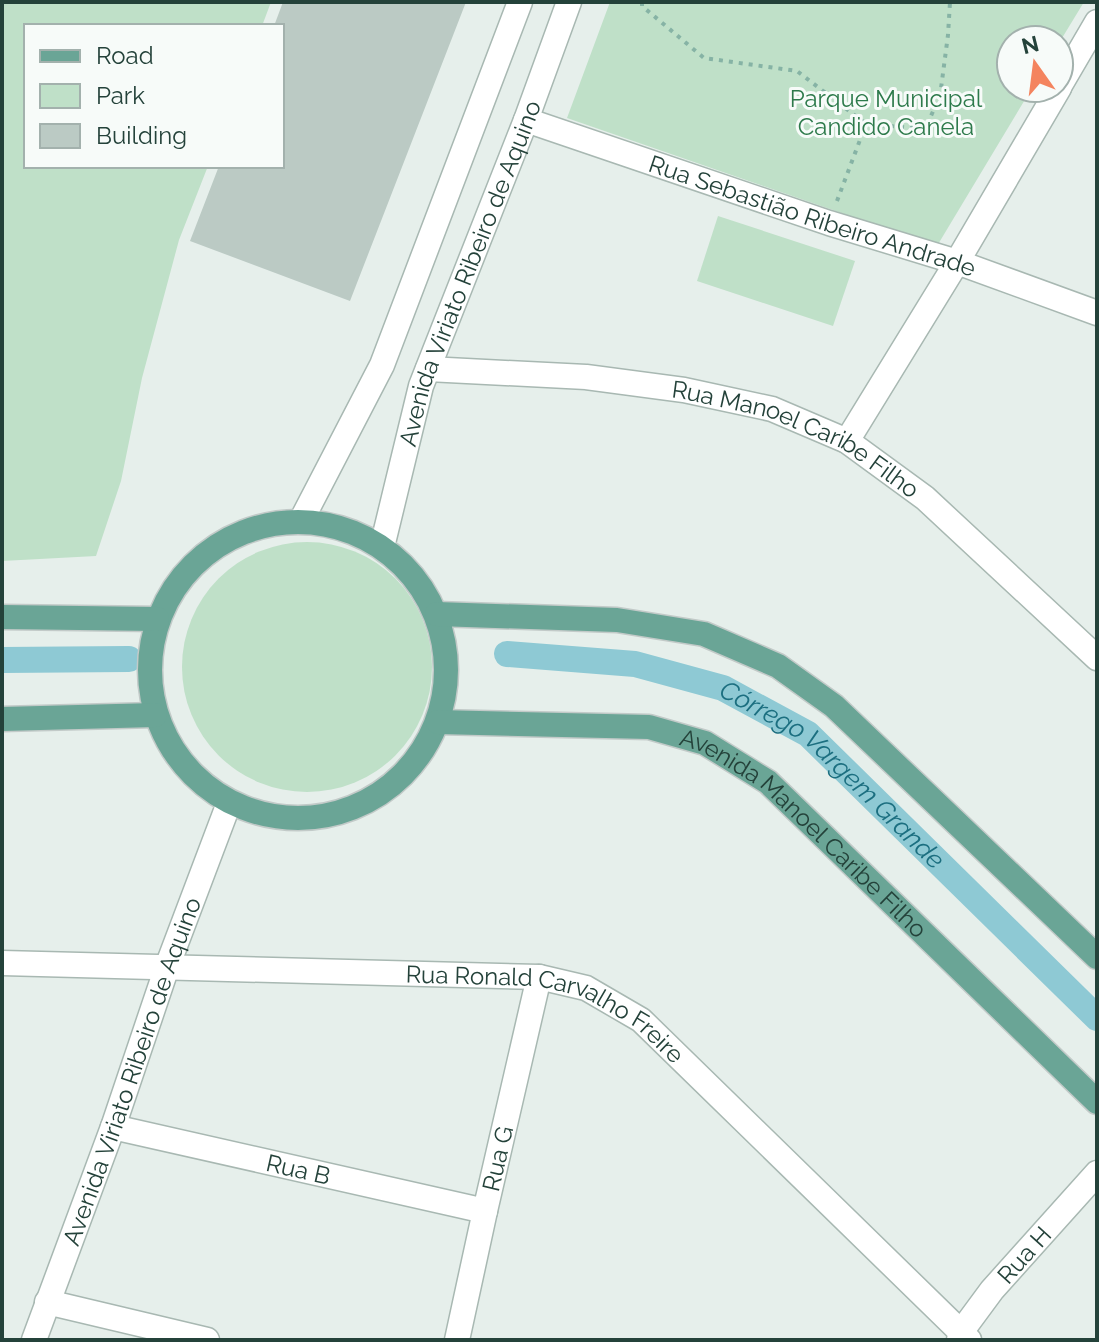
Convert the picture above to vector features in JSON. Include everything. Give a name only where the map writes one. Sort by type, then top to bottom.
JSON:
[{"type":"main road","points":[[301,521],[343,528],[382,547],[405,566],[423,589],[437,614],[446,650],[447,686],[438,722],[418,758],[388,788],[352,809],[311,819],[269,817],[229,803],[183,767],[155,715],[148,667],[157,619],[180,579],[213,547],[255,528],[301,521]]},
{"type":"main road","points":[[437,614],[617,620],[704,634],[778,666],[834,706],[1097,957]]},
{"type":"main road","points":[[2,617],[157,619]]},
{"type":"main road","points":[[2,719],[155,715]]},
{"type":"main road","name":"Avenida Manoel Caribe Filho","points":[[438,722],[649,727],[705,743],[768,782],[1097,1102]]},
{"type":"street","name":"Avenida Viriato Ribeiro de Aquino","points":[[301,521],[382,365],[520,2]]},
{"type":"street","name":"Avenida Viriato Ribeiro de Aquino","points":[[382,547],[421,386],[569,2]]},
{"type":"street","points":[[1075,60],[1097,22]]},
{"type":"street","points":[[847,441],[1050,104]]},
{"type":"street","name":"Rua Sebastião Ribeiro Andrade","points":[[526,120],[829,223],[957,262],[1097,313]]},
{"type":"street","name":"Rua Manoel Caribe Filho","points":[[428,369],[586,377],[684,390],[772,409],[847,441],[925,498],[1097,658]]},
{"type":"street","name":"Avenida Viriato Ribeiro de Aquino","points":[[34,1340],[229,803]]},
{"type":"street","name":"Rua Ronald Carvalho Freire","points":[[2,963],[539,977],[586,988],[641,1020],[963,1337]]},
{"type":"street","name":"Rua G","points":[[457,1340],[539,977]]},
{"type":"street","name":"Rua B","points":[[113,1127],[485,1211]]},
{"type":"street","name":"Rua H","points":[[963,1337],[992,1290],[1097,1173]]},
{"type":"street","points":[[47,1302],[207,1340]]},
{"type":"path","points":[[642,2],[642,6],[704,58],[797,71],[866,124],[925,129],[940,96],[950,2]]},
{"type":"path","points":[[829,223],[866,124]]},
{"type":"green space","points":[[2,2],[271,2],[263,24],[24,24],[24,168],[207,168],[179,240],[142,378],[121,481],[96,556],[2,561]]},
{"type":"green space","name":"Parque Municipal Candido Canela","points":[[610,2],[1084,2],[1071,24],[995,24],[995,104],[1022,104],[937,246],[567,118]]},
{"type":"green space","points":[[718,216],[855,261],[833,326],[697,281]]},
{"type":"green space","points":[[307,542],[343,548],[366,557],[386,570],[404,588],[422,619],[432,667],[426,703],[417,726],[404,746],[386,764],[355,782],[307,792],[271,786],[248,777],[228,764],[210,746],[192,715],[182,667],[188,631],[197,608],[210,588],[228,570],[259,552]]},
{"type":"building","points":[[283,2],[466,2],[350,301],[190,241],[218,168],[284,168],[284,24],[275,24]]},
{"type":"waterway","name":"Córrego Vargem Grande","points":[[507,654],[635,664],[723,688],[808,734],[1097,1018]]},
{"type":"waterway","name":"Córrego Vargem Grande","points":[[2,660],[129,659]]}]
